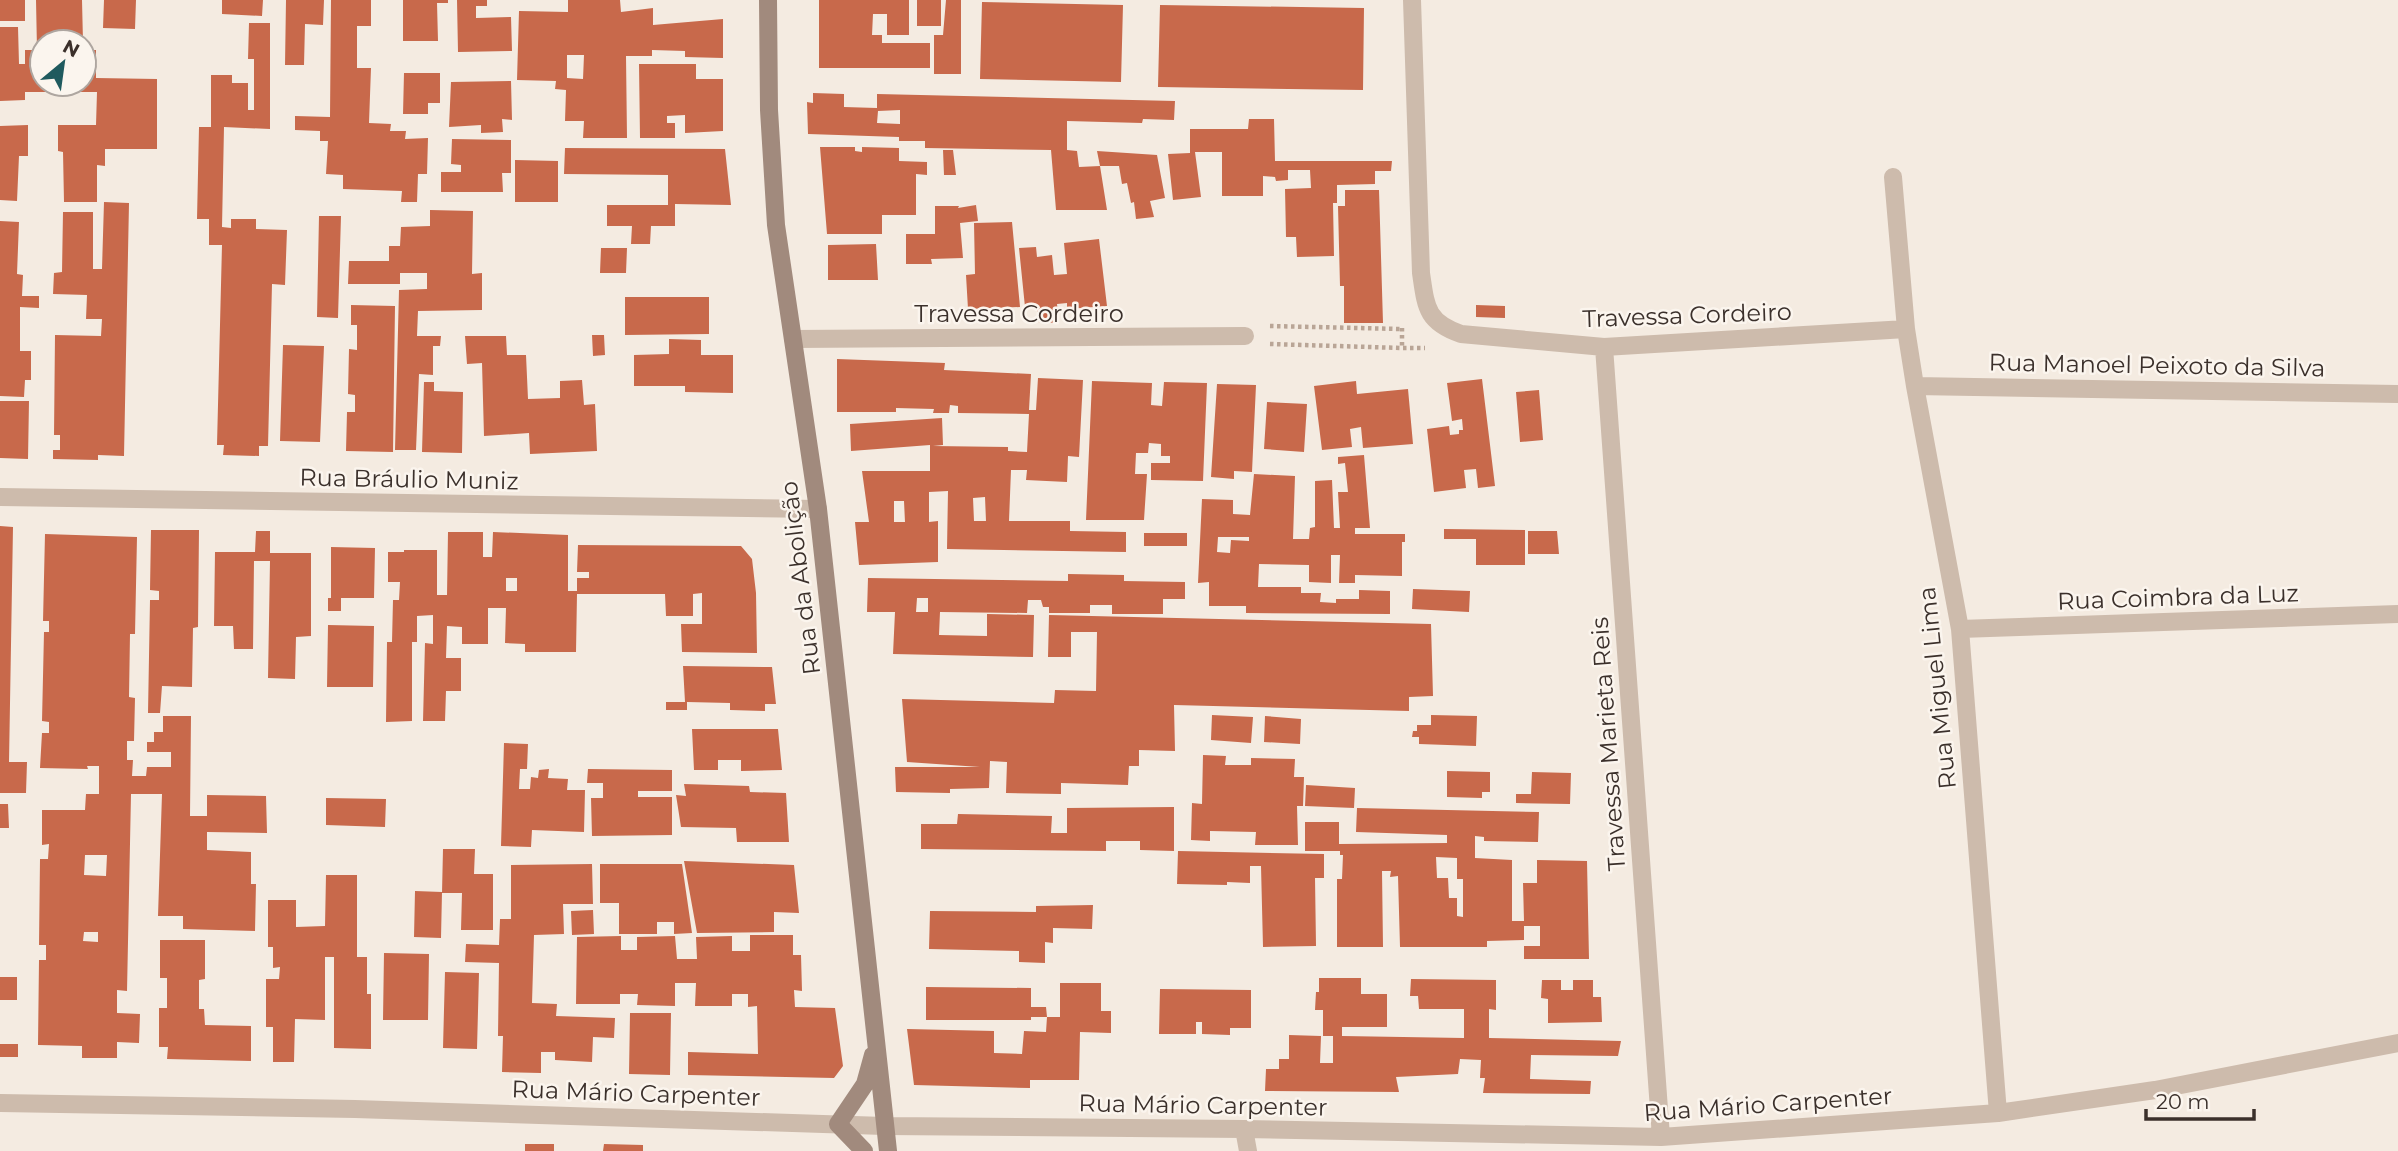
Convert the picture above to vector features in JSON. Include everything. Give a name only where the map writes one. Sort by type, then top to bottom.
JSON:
[{"type":"street","name":"Rua da Abolição","points":[[768,0],[769,110],[776,225],[818,509],[888,1151]]},
{"type":"street","name":"Travessa Cordeiro","points":[[1412,0],[1422,273],[1425,300],[1432,319],[1461,334],[1604,347],[1906,329]]},
{"type":"street","name":"Rua Miguel Lima","points":[[1893,177],[1906,329],[1961,628],[1998,1113]]},
{"type":"street","name":"Travessa Cordeiro","points":[[793,339],[1253,335]]},
{"type":"street","name":"Travessa Marieta Reis","points":[[1604,347],[1661,1137]]},
{"type":"street","name":"Rua Manoel Peixoto da Silva","points":[[1915,386],[2398,394]]},
{"type":"street","name":"Rua Bráulio Muniz","points":[[0,497],[818,509]]},
{"type":"street","name":"Rua Coimbra da Luz","points":[[1961,628],[2398,614]]},
{"type":"street","name":"Rua Mário Carpenter","points":[[0,1103],[355,1109],[884,1126],[1661,1137],[1998,1113],[2155,1090],[2398,1043]]},
{"type":"street","points":[[864,1151],[838,1124],[864,1084],[876,1045]]},
{"type":"street","points":[[1244,1129],[1248,1151]]},
{"type":"path","points":[[1253,335],[1401,329]]},
{"type":"path","points":[[1253,335],[1402,348]]},
{"type":"building","points":[[0,0],[25,0],[25,21],[0,21]]},
{"type":"building","points":[[36,0],[82,0],[83,28],[37,28]]},
{"type":"building","points":[[104,0],[136,0],[135,29],[103,28]]},
{"type":"building","points":[[222,0],[263,0],[262,16],[222,14]]},
{"type":"building","points":[[286,0],[324,0],[323,25],[305,24],[304,65],[285,65]]},
{"type":"building","points":[[331,0],[371,0],[371,26],[357,26],[357,68],[371,68],[369,123],[391,124],[390,131],[406,131],[405,139],[428,138],[427,174],[418,174],[417,202],[401,202],[402,191],[343,189],[343,175],[326,174],[328,141],[320,141],[320,131],[295,130],[295,116],[330,117]]},
{"type":"building","points":[[403,0],[448,0],[448,3],[437,3],[438,41],[403,41]]},
{"type":"building","points":[[457,0],[487,0],[487,6],[476,6],[476,18],[511,17],[512,51],[458,52]]},
{"type":"building","points":[[568,0],[620,0],[621,12],[653,8],[653,25],[723,19],[723,58],[685,57],[685,51],[652,50],[652,56],[626,56],[627,138],[583,138],[584,121],[565,121],[566,90],[555,89],[556,81],[517,80],[519,11],[568,12]],"holes":[[[567,55],[584,55],[583,79],[567,78]]]},
{"type":"building","points":[[819,0],[909,0],[909,35],[887,35],[887,14],[873,14],[872,35],[882,35],[882,43],[930,43],[930,68],[819,68]]},
{"type":"building","points":[[917,0],[941,0],[941,26],[917,26]]},
{"type":"building","points":[[946,0],[961,0],[961,74],[934,74],[934,35],[943,35]]},
{"type":"building","points":[[982,2],[1123,5],[1121,82],[980,79]]},
{"type":"building","points":[[1160,5],[1364,8],[1363,90],[1158,87]]},
{"type":"building","points":[[249,23],[270,23],[270,129],[224,127],[222,227],[231,228],[231,219],[256,219],[256,229],[287,230],[285,285],[272,284],[268,446],[259,446],[259,456],[223,455],[224,445],[217,445],[222,245],[209,245],[209,219],[197,219],[199,127],[211,127],[211,75],[232,75],[232,83],[248,83],[248,110],[254,110],[254,59],[248,59]]},
{"type":"building","points":[[0,27],[18,27],[19,64],[25,64],[25,50],[28,50],[28,92],[25,92],[25,100],[0,101]]},
{"type":"building","points":[[639,64],[696,64],[696,79],[723,79],[723,131],[685,133],[685,115],[667,116],[667,123],[675,123],[675,138],[640,138]]},
{"type":"building","points":[[404,73],[440,73],[440,103],[428,103],[428,114],[403,114]]},
{"type":"building","points":[[98,78],[157,79],[157,149],[105,149],[105,166],[97,165],[97,202],[64,202],[63,152],[58,151],[58,125],[96,125]]},
{"type":"building","points":[[511,81],[512,120],[502,119],[503,132],[481,133],[481,125],[449,127],[451,82]]},
{"type":"building","points":[[813,93],[844,94],[844,107],[877,108],[877,94],[1175,101],[1174,120],[1143,119],[1142,123],[1067,121],[1067,150],[1077,151],[1079,167],[1100,166],[1107,210],[1056,210],[1051,150],[925,148],[925,141],[899,141],[899,137],[808,134],[807,102],[813,103]],"holes":[[[900,110],[900,124],[877,123],[878,111]]]},
{"type":"building","points":[[1249,119],[1274,119],[1275,161],[1392,161],[1391,171],[1375,171],[1375,184],[1337,185],[1337,203],[1333,203],[1334,256],[1297,257],[1296,237],[1286,237],[1285,189],[1311,188],[1310,170],[1288,170],[1288,180],[1276,181],[1275,177],[1263,176],[1263,196],[1222,196],[1222,152],[1195,152],[1201,197],[1173,200],[1168,154],[1190,153],[1190,129],[1248,129]]},
{"type":"building","points":[[28,125],[28,156],[19,156],[17,201],[0,200],[0,126]]},
{"type":"building","points":[[452,139],[511,140],[511,173],[502,173],[503,192],[441,192],[441,172],[461,172],[461,165],[451,164]]},
{"type":"building","points":[[820,147],[855,147],[855,151],[862,152],[862,147],[899,148],[899,161],[927,162],[927,175],[916,174],[916,215],[882,215],[882,234],[827,234]]},
{"type":"building","points":[[565,148],[725,149],[731,205],[675,204],[675,226],[651,226],[650,244],[631,244],[632,226],[607,226],[607,205],[668,205],[668,175],[564,174]]},
{"type":"building","points":[[943,150],[953,150],[956,175],[944,175]]},
{"type":"building","points":[[1097,151],[1157,155],[1165,198],[1150,201],[1154,217],[1136,219],[1134,202],[1131,203],[1127,183],[1122,184],[1119,166],[1100,166]]},
{"type":"building","points":[[515,160],[558,161],[558,202],[515,202]]},
{"type":"building","points":[[1345,190],[1379,190],[1383,323],[1344,323],[1338,206],[1345,206]]},
{"type":"building","points":[[104,202],[129,203],[124,456],[98,455],[98,460],[53,459],[53,450],[60,450],[60,435],[54,435],[55,335],[101,336],[102,319],[86,319],[87,295],[53,294],[54,273],[62,272],[63,212],[93,212],[93,269],[102,269]]},
{"type":"building","points":[[976,205],[978,221],[960,223],[963,258],[931,259],[932,264],[906,264],[906,234],[935,234],[935,206],[959,206],[958,208]]},
{"type":"building","points":[[430,210],[473,211],[472,274],[482,273],[482,310],[418,311],[417,336],[441,336],[440,346],[433,346],[433,375],[419,374],[416,450],[395,450],[399,290],[427,289],[427,273],[400,273],[400,284],[348,284],[349,261],[389,261],[389,246],[400,246],[401,227],[430,226]]},
{"type":"building","points":[[319,216],[341,216],[338,318],[317,317]]},
{"type":"building","points":[[0,221],[19,222],[17,274],[23,275],[22,296],[39,296],[39,308],[20,307],[20,351],[31,351],[31,380],[25,380],[24,397],[0,396]]},
{"type":"building","points":[[1012,222],[1020,307],[968,309],[966,275],[975,274],[974,223]]},
{"type":"building","points":[[1099,239],[1107,306],[1067,309],[1067,303],[1057,304],[1059,323],[1037,322],[1037,306],[1025,307],[1019,248],[1036,247],[1037,257],[1052,255],[1054,275],[1067,274],[1064,243]]},
{"type":"building","points":[[876,244],[878,280],[828,280],[828,245]]},
{"type":"building","points":[[601,248],[627,248],[626,273],[600,273]]},
{"type":"building","points":[[625,297],[709,297],[709,334],[625,335]]},
{"type":"building","points":[[351,305],[395,306],[393,452],[346,451],[347,412],[355,412],[355,395],[348,394],[349,349],[357,350],[357,325],[351,325]]},
{"type":"building","points":[[1476,305],[1505,306],[1505,318],[1476,317]]},
{"type":"building","points":[[592,335],[604,335],[605,355],[593,356]]},
{"type":"building","points":[[465,336],[506,336],[507,355],[526,355],[528,399],[560,398],[560,381],[582,380],[584,405],[595,404],[597,451],[530,454],[529,433],[484,436],[482,363],[467,364]]},
{"type":"building","points":[[669,339],[701,340],[701,355],[733,355],[733,393],[685,392],[685,386],[634,386],[634,355],[669,354]]},
{"type":"building","points":[[283,345],[324,346],[320,442],[280,441]]},
{"type":"building","points":[[837,359],[945,363],[944,370],[1031,374],[1029,410],[1036,410],[1038,378],[1083,380],[1079,457],[1068,456],[1067,482],[1026,480],[1027,470],[1011,470],[1009,521],[1070,521],[1070,531],[1126,532],[1126,552],[947,549],[948,491],[929,492],[929,522],[938,521],[938,562],[859,565],[855,522],[869,522],[862,471],[930,471],[930,445],[851,451],[850,424],[942,418],[943,445],[933,446],[1008,447],[1008,451],[1027,452],[1029,414],[958,413],[958,406],[950,405],[949,413],[933,413],[934,409],[896,408],[896,412],[837,412]],"holes":[[[985,497],[986,521],[974,521],[973,498]],[[894,501],[904,501],[905,522],[894,522]]]},
{"type":"building","points":[[1482,379],[1495,486],[1478,488],[1476,469],[1464,470],[1466,488],[1434,492],[1427,429],[1449,426],[1450,435],[1459,434],[1459,430],[1463,430],[1462,419],[1452,421],[1447,383]]},
{"type":"building","points":[[1092,381],[1152,383],[1151,405],[1162,406],[1164,382],[1207,383],[1203,481],[1151,480],[1151,463],[1170,463],[1170,456],[1161,456],[1161,444],[1149,443],[1148,453],[1136,453],[1135,474],[1147,474],[1144,520],[1086,520]]},
{"type":"building","points":[[1356,381],[1357,394],[1408,389],[1413,444],[1363,448],[1361,427],[1350,429],[1352,447],[1322,450],[1314,386]]},
{"type":"building","points":[[424,382],[434,382],[434,391],[463,392],[462,453],[422,452]]},
{"type":"building","points":[[1217,384],[1256,385],[1252,472],[1234,471],[1234,479],[1211,477]]},
{"type":"building","points":[[1539,390],[1543,440],[1520,442],[1516,392]]},
{"type":"building","points":[[0,401],[29,401],[28,459],[0,458]]},
{"type":"building","points":[[1267,402],[1307,404],[1304,452],[1264,449]]},
{"type":"building","points":[[1364,455],[1370,528],[1355,528],[1355,534],[1405,534],[1405,542],[1402,542],[1402,576],[1355,575],[1355,583],[1339,583],[1340,555],[1331,555],[1331,583],[1309,582],[1309,565],[1259,564],[1258,587],[1301,587],[1301,593],[1321,593],[1320,602],[1336,603],[1336,599],[1359,599],[1359,590],[1390,591],[1390,614],[1246,613],[1246,606],[1209,606],[1209,582],[1198,583],[1202,499],[1233,500],[1233,514],[1250,515],[1254,474],[1295,476],[1293,539],[1309,539],[1310,528],[1315,527],[1315,481],[1332,480],[1334,528],[1340,528],[1338,492],[1348,492],[1345,463],[1338,464],[1338,457]],"holes":[[[1218,537],[1249,537],[1249,541],[1231,540],[1230,553],[1217,552]]]},
{"type":"building","points":[[0,526],[13,527],[9,762],[27,762],[26,793],[0,793]]},
{"type":"building","points":[[1444,529],[1525,530],[1525,565],[1476,565],[1476,539],[1444,539]]},
{"type":"building","points":[[151,530],[199,530],[198,627],[193,628],[192,687],[162,686],[160,713],[148,713],[150,600],[159,600],[159,591],[150,590]]},
{"type":"building","points":[[256,531],[270,531],[270,553],[311,553],[311,636],[296,637],[295,679],[268,678],[270,561],[254,561],[253,649],[234,649],[233,626],[214,626],[215,552],[255,552]]},
{"type":"building","points":[[1528,531],[1557,531],[1559,554],[1528,554]]},
{"type":"building","points":[[448,532],[483,532],[483,557],[492,557],[493,532],[568,535],[568,591],[577,591],[577,578],[589,578],[589,572],[577,572],[578,545],[741,546],[752,559],[756,593],[757,653],[682,652],[681,624],[702,624],[702,593],[693,594],[693,616],[666,616],[665,594],[577,594],[576,652],[525,652],[525,644],[505,643],[506,608],[488,608],[488,644],[462,644],[462,627],[447,626],[446,658],[461,658],[461,691],[446,691],[445,721],[423,721],[425,643],[433,644],[433,615],[417,616],[417,642],[412,642],[412,721],[386,722],[387,642],[392,642],[393,600],[399,600],[400,582],[388,582],[388,552],[437,550],[437,595],[447,595]],"holes":[[[506,578],[517,578],[517,591],[506,591]]]},
{"type":"building","points":[[1144,533],[1187,533],[1187,546],[1144,546]]},
{"type":"building","points":[[45,534],[137,537],[135,634],[130,634],[129,697],[135,698],[134,741],[127,741],[127,760],[133,760],[132,776],[146,776],[147,767],[171,767],[171,752],[147,752],[147,742],[154,742],[154,732],[163,732],[163,716],[191,716],[190,816],[207,816],[207,795],[266,796],[267,833],[207,832],[207,850],[251,852],[251,884],[256,884],[255,931],[183,929],[183,916],[158,916],[162,794],[131,794],[127,991],[117,990],[117,1013],[140,1014],[139,1043],[117,1042],[117,1058],[82,1058],[82,1046],[38,1045],[39,960],[46,960],[46,945],[39,945],[40,859],[48,859],[49,844],[42,845],[42,810],[85,810],[86,794],[99,794],[99,766],[87,766],[88,769],[40,768],[42,733],[49,733],[49,722],[42,721],[44,632],[49,632],[49,621],[43,621]],"holes":[[[85,855],[107,855],[106,876],[84,875]],[[84,932],[98,932],[98,942],[83,941]]]},
{"type":"building","points":[[331,547],[375,548],[374,598],[341,598],[341,611],[328,611],[328,598],[331,598]]},
{"type":"building","points":[[1068,574],[1124,575],[1124,581],[1185,582],[1185,599],[1163,599],[1163,614],[1112,614],[1112,605],[1090,605],[1090,613],[1049,613],[1049,607],[1043,607],[1041,600],[1028,600],[1027,613],[940,612],[939,635],[987,636],[987,614],[1034,615],[1033,657],[893,654],[895,612],[867,612],[868,578],[1068,581]],"holes":[[[917,598],[928,598],[928,612],[916,612]]]},
{"type":"building","points":[[1413,589],[1470,591],[1469,612],[1412,609]]},
{"type":"building","points":[[1049,615],[1431,624],[1433,696],[1409,697],[1409,711],[1174,705],[1175,751],[1139,750],[1139,766],[1129,766],[1128,785],[1061,783],[1061,794],[1006,793],[1007,762],[990,761],[989,788],[950,789],[950,793],[896,792],[895,767],[980,767],[907,762],[902,699],[1054,703],[1055,690],[1096,691],[1097,632],[1071,632],[1071,657],[1048,657]]},
{"type":"building","points":[[328,625],[374,626],[373,687],[327,687]]},
{"type":"building","points":[[683,666],[772,667],[776,704],[765,704],[765,711],[730,710],[730,703],[687,702],[687,710],[666,710],[666,702],[685,702]]},
{"type":"building","points":[[1212,715],[1253,717],[1251,743],[1211,740]]},
{"type":"building","points":[[1431,715],[1477,716],[1476,746],[1419,744],[1419,737],[1412,737],[1413,731],[1417,731],[1417,725],[1431,725]]},
{"type":"building","points":[[1265,716],[1301,719],[1300,744],[1264,742]]},
{"type":"building","points":[[692,729],[778,729],[782,770],[741,771],[741,760],[718,760],[718,770],[694,770]]},
{"type":"building","points":[[504,743],[528,744],[527,769],[520,769],[519,789],[530,789],[531,777],[538,778],[539,770],[549,769],[548,778],[568,779],[567,790],[585,790],[584,832],[532,830],[531,847],[501,846]]},
{"type":"building","points":[[1203,755],[1226,756],[1225,765],[1251,765],[1251,758],[1295,759],[1294,777],[1304,777],[1303,806],[1297,806],[1298,845],[1255,845],[1256,832],[1210,831],[1210,841],[1191,840],[1192,803],[1202,804]]},
{"type":"building","points":[[588,769],[672,770],[672,791],[638,791],[638,797],[672,797],[672,835],[592,836],[591,798],[603,798],[603,783],[587,783]]},
{"type":"building","points":[[1447,771],[1490,772],[1490,792],[1482,792],[1482,798],[1447,797]]},
{"type":"building","points":[[1532,772],[1571,773],[1570,804],[1516,803],[1516,794],[1531,794]]},
{"type":"building","points":[[684,784],[749,786],[750,792],[786,793],[789,842],[737,842],[736,828],[681,827],[676,795],[686,796]]},
{"type":"building","points":[[1306,785],[1355,788],[1354,808],[1305,806]]},
{"type":"building","points":[[326,798],[386,799],[385,827],[326,825]]},
{"type":"building","points":[[0,804],[8,804],[9,828],[0,828]]},
{"type":"building","points":[[1174,807],[1174,851],[1140,850],[1140,841],[1106,841],[1106,851],[921,849],[921,824],[957,824],[958,814],[1052,816],[1051,833],[1067,833],[1067,808]]},
{"type":"building","points":[[1357,808],[1539,812],[1538,842],[1484,841],[1484,837],[1475,836],[1475,858],[1512,860],[1512,921],[1524,921],[1523,883],[1537,883],[1537,860],[1587,861],[1589,959],[1524,959],[1524,946],[1540,946],[1540,926],[1524,926],[1524,940],[1487,941],[1487,947],[1400,947],[1398,876],[1390,877],[1391,871],[1382,871],[1383,947],[1337,947],[1337,879],[1342,879],[1343,855],[1340,855],[1340,851],[1305,851],[1305,822],[1339,822],[1339,844],[1447,843],[1447,835],[1356,832]],"holes":[[[1436,857],[1457,858],[1457,879],[1463,879],[1463,917],[1457,916],[1457,898],[1449,898],[1448,878],[1437,878]]]},
{"type":"building","points":[[443,849],[475,849],[474,874],[493,874],[493,930],[461,930],[462,893],[442,893]]},
{"type":"building","points":[[1178,851],[1324,854],[1324,878],[1315,878],[1316,946],[1263,947],[1261,866],[1250,866],[1250,883],[1177,884]]},
{"type":"building","points":[[684,861],[794,865],[799,913],[774,912],[774,932],[697,933]]},
{"type":"building","points":[[592,864],[593,904],[563,904],[564,934],[534,935],[532,1003],[557,1004],[556,1016],[615,1018],[614,1038],[593,1037],[592,1062],[555,1060],[555,1052],[541,1052],[541,1073],[502,1072],[503,1036],[498,1036],[499,963],[465,962],[466,944],[499,945],[500,919],[511,919],[511,865]]},
{"type":"building","points":[[600,864],[682,864],[692,933],[674,934],[674,922],[657,922],[657,934],[619,934],[619,903],[600,903]]},
{"type":"building","points":[[326,875],[357,875],[357,957],[367,957],[367,994],[371,994],[371,1049],[334,1048],[334,957],[325,957],[325,1020],[295,1019],[294,1062],[273,1062],[273,1027],[266,1027],[266,979],[279,979],[280,967],[273,968],[273,947],[268,947],[268,900],[296,900],[296,927],[325,926]]},
{"type":"building","points":[[415,891],[442,892],[441,938],[414,937]]},
{"type":"building","points":[[1093,905],[1092,929],[1053,928],[1053,943],[1045,942],[1045,963],[1019,962],[1019,951],[929,949],[930,911],[1036,912],[1036,906]]},
{"type":"building","points":[[593,910],[594,934],[572,935],[571,911]]},
{"type":"building","points":[[750,935],[793,935],[793,955],[801,955],[802,991],[794,990],[795,1007],[835,1008],[843,1066],[834,1078],[688,1075],[688,1052],[758,1054],[757,1006],[748,1007],[748,994],[732,994],[732,1006],[695,1006],[696,983],[675,983],[675,1006],[637,1005],[638,994],[620,994],[620,1004],[576,1004],[577,937],[621,936],[621,950],[637,950],[637,937],[675,936],[677,959],[697,959],[696,937],[732,936],[732,951],[750,951]]},
{"type":"building","points":[[160,940],[205,940],[205,979],[199,980],[199,1009],[204,1009],[205,1025],[251,1026],[251,1061],[167,1059],[168,1047],[159,1047],[159,1008],[167,1008],[167,978],[160,978]]},
{"type":"building","points":[[384,953],[429,954],[428,1020],[383,1020]]},
{"type":"building","points":[[445,972],[479,973],[477,1049],[443,1048]]},
{"type":"building","points":[[0,977],[17,977],[17,1000],[0,1000]]},
{"type":"building","points":[[1319,978],[1361,978],[1361,994],[1387,994],[1387,1027],[1342,1027],[1342,1036],[1464,1038],[1464,1009],[1419,1009],[1418,996],[1410,996],[1411,979],[1496,980],[1496,1010],[1489,1009],[1489,1038],[1621,1041],[1618,1056],[1531,1055],[1530,1079],[1591,1081],[1590,1094],[1483,1093],[1485,1078],[1480,1078],[1481,1060],[1460,1059],[1458,1074],[1396,1077],[1399,1092],[1265,1091],[1266,1069],[1279,1069],[1279,1059],[1289,1059],[1289,1035],[1321,1036],[1320,1063],[1333,1063],[1333,1036],[1323,1036],[1323,1010],[1315,1010]]},
{"type":"building","points":[[1542,980],[1561,980],[1561,990],[1573,990],[1573,980],[1593,980],[1593,997],[1601,997],[1602,1022],[1548,1023],[1548,999],[1541,998]]},
{"type":"building","points":[[1060,983],[1101,983],[1101,1011],[1111,1011],[1111,1033],[1080,1032],[1079,1080],[1030,1080],[1030,1088],[914,1085],[907,1029],[994,1031],[994,1053],[1022,1054],[1024,1031],[1046,1032],[1047,1017],[1060,1017]]},
{"type":"building","points":[[926,987],[1031,988],[1031,1007],[1046,1007],[1047,1017],[1031,1017],[1031,1020],[926,1020]]},
{"type":"building","points":[[1160,989],[1251,990],[1251,1028],[1230,1028],[1230,1035],[1202,1034],[1202,1022],[1196,1022],[1196,1034],[1159,1034]]},
{"type":"building","points":[[630,1013],[671,1013],[670,1075],[629,1074]]},
{"type":"building","points":[[0,1044],[18,1044],[18,1057],[0,1057]]},
{"type":"building","points":[[525,1144],[554,1144],[554,1151],[525,1151]]},
{"type":"building","points":[[604,1144],[643,1145],[643,1151],[603,1151]]}]
